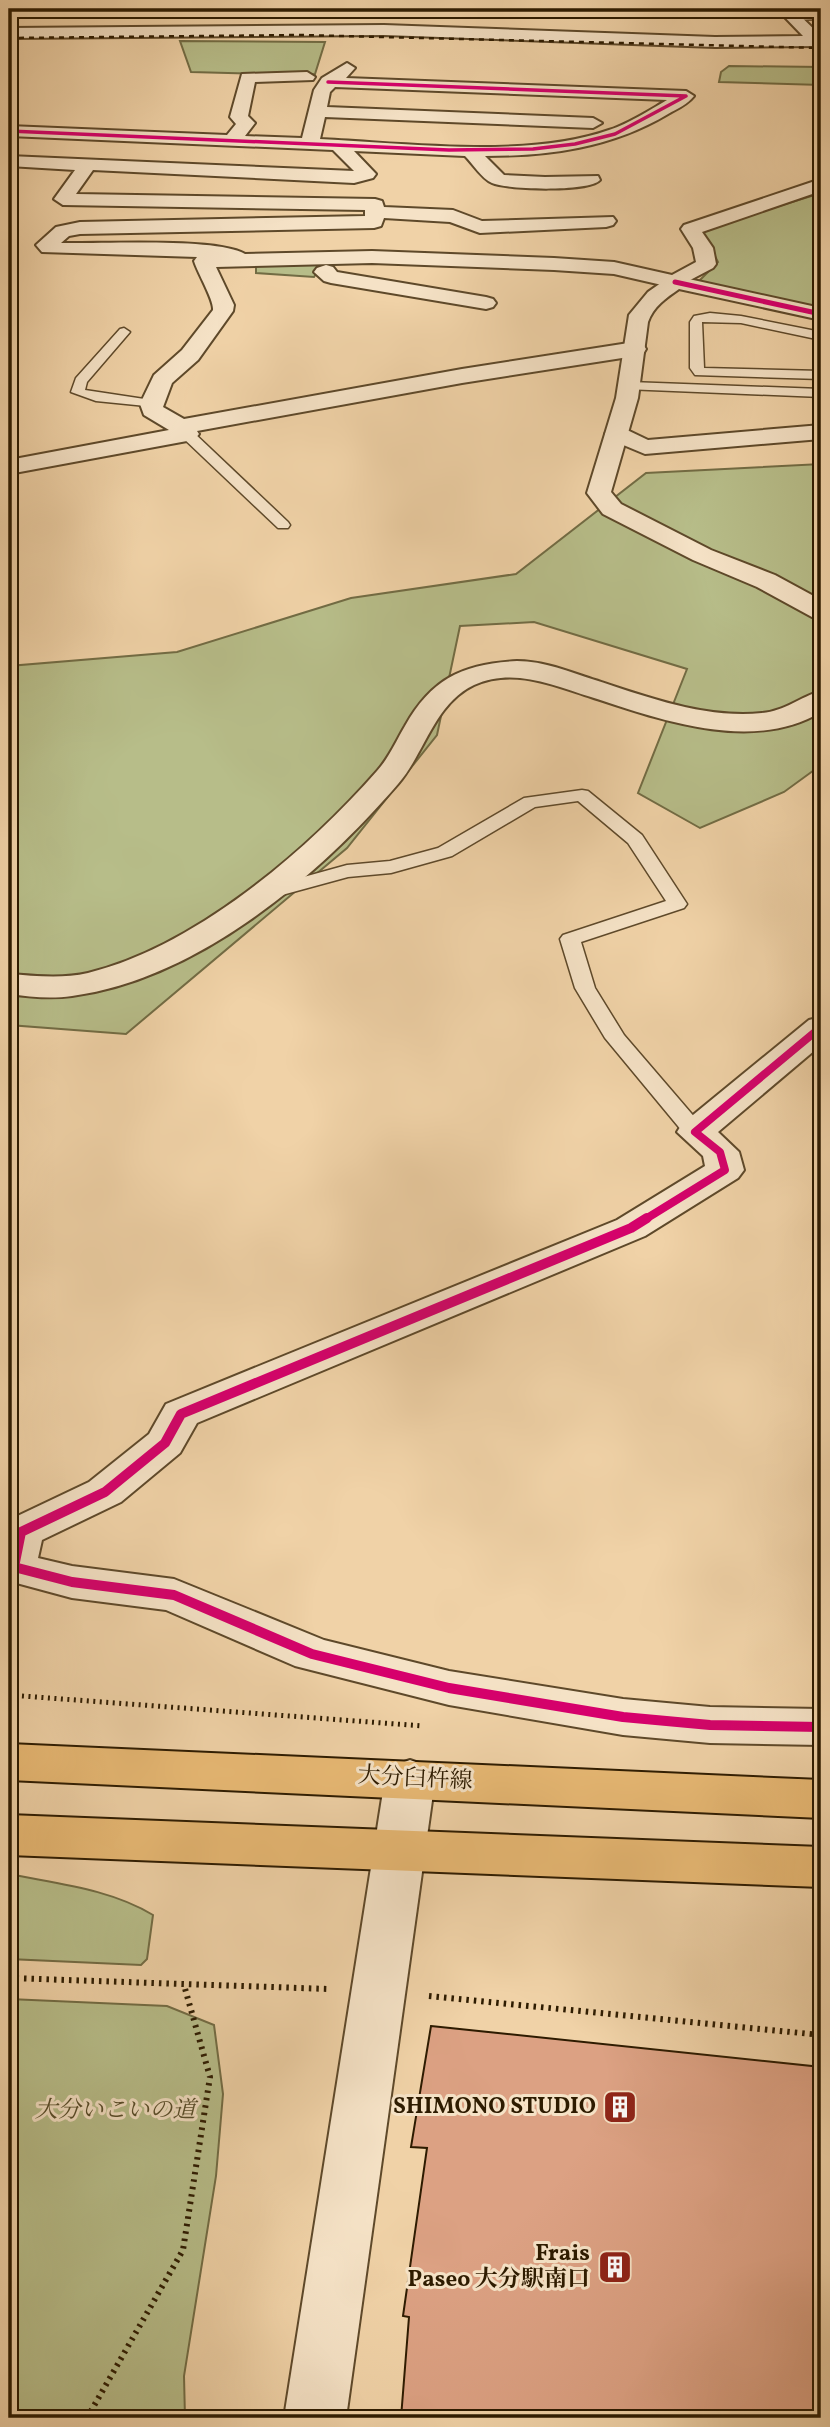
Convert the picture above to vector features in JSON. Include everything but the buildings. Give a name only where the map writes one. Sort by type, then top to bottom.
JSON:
[{"type":"main road","name":"大分臼杵線","points":[[9,1762],[821,1799]]},
{"type":"main road","points":[[9,1835],[821,1867]]},
{"type":"street","points":[[489,13],[495,36]]},
{"type":"street","points":[[794,18],[819,37]]},
{"type":"street","points":[[9,33],[384,30],[715,42],[819,37]]},
{"type":"street","points":[[310,144],[322,90],[328,82],[365,55]]},
{"type":"street","points":[[232,141],[246,123],[239,117],[248,77],[307,76]]},
{"type":"street","points":[[9,131],[471,151],[532,149],[577,144],[617,133],[686,96],[328,82]]},
{"type":"street","points":[[317,112],[634,125]]},
{"type":"street","points":[[9,161],[354,177],[368,174],[338,146]]},
{"type":"street","points":[[471,151],[494,177],[500,180],[545,183],[592,180]]},
{"type":"street","points":[[89,165],[64,199],[375,205],[374,222],[80,228],[63,231],[46,245],[63,249],[189,250],[236,256],[239,259]]},
{"type":"street","points":[[821,185],[691,229],[703,248],[706,264],[675,282],[640,314],[635,330],[630,386],[600,494],[612,509],[702,555],[766,581],[821,611]]},
{"type":"street","points":[[374,212],[453,216],[480,227],[606,221]]},
{"type":"street","points":[[184,430],[159,416],[152,410],[151,404],[162,380],[190,355],[223,311],[224,305],[210,280],[204,261],[339,257],[520,262],[614,268],[821,314]]},
{"type":"street","points":[[339,257],[324,272],[331,277],[486,303]]},
{"type":"street","points":[[470,321],[520,262]]},
{"type":"street","points":[[9,467],[462,376],[635,349]]},
{"type":"street","points":[[617,434],[645,447],[821,432]]},
{"type":"street","points":[[9,984],[42,989],[71,988],[109,980],[195,942],[271,891],[388,777],[402,760],[425,715],[446,687],[458,680],[519,668],[535,670],[686,716],[713,721],[774,720],[799,714],[821,700]]},
{"type":"street","points":[[821,1027],[695,1132],[720,1152],[724,1170],[631,1228],[181,1415],[165,1443],[105,1493],[21,1532],[14,1567],[72,1582],[174,1595],[312,1654],[449,1688],[623,1717],[710,1725],[821,1727]]},
{"type":"street","points":[[315,2418],[411,1779]]},
{"type":"lane","points":[[794,18],[821,16]]},
{"type":"lane","points":[[821,336],[722,317],[708,316],[696,323],[697,368],[700,372],[821,375]]},
{"type":"lane","points":[[124,332],[80,381],[78,392],[89,396],[129,399],[151,404]]},
{"type":"lane","points":[[630,386],[821,393]]},
{"type":"lane","points":[[184,430],[283,525]]},
{"type":"lane","points":[[271,891],[347,871],[391,867],[445,852],[530,802],[582,795],[635,839],[677,904],[570,939],[585,988],[615,1038],[695,1132]]},
{"type":"path","points":[[9,1695],[436,1727]]},
{"type":"path","points":[[87,2418],[183,2250],[211,2077],[184,1984]]},
{"type":"green space","points":[[180,41],[325,42],[315,74],[300,75],[191,72]]},
{"type":"green space","points":[[729,66],[821,67],[821,85],[719,82],[721,72]]},
{"type":"green space","points":[[821,193],[821,310],[697,283],[718,262],[703,233],[707,224]]},
{"type":"green space","points":[[323,263],[314,277],[256,273],[256,264]]},
{"type":"green space","points":[[821,464],[821,765],[784,792],[700,828],[638,793],[687,669],[534,622],[460,626],[437,735],[347,848],[126,1034],[9,1025],[9,666],[177,652],[351,598],[516,574],[646,473]]},
{"type":"green space","points":[[9,1874],[101,1893],[153,1915],[147,1959],[141,1965],[9,1959]]},
{"type":"green space","name":"大分いこいの道","points":[[9,1999],[167,2006],[214,2025],[223,2094],[216,2176],[184,2376],[185,2418],[9,2418]]},
{"type":"railway","points":[[9,38],[301,35],[821,48]]},
{"type":"cycle path","points":[[9,131],[449,150],[533,149],[575,144],[615,134],[686,96],[328,82]]},
{"type":"cycle path","points":[[675,282],[821,314]]},
{"type":"cycle path","points":[[821,1027],[695,1132],[720,1152],[725,1170],[631,1228],[181,1414],[165,1443],[105,1492],[21,1532],[14,1567],[72,1582],[174,1595],[312,1654],[449,1688],[623,1717],[710,1725],[821,1727]]},
{"type":"place","name":"SHIMONO STUDIO","points":[[620,2107]]},
{"type":"place","name":"Frais Paseo 大分駅南口","points":[[615,2267]]}]
